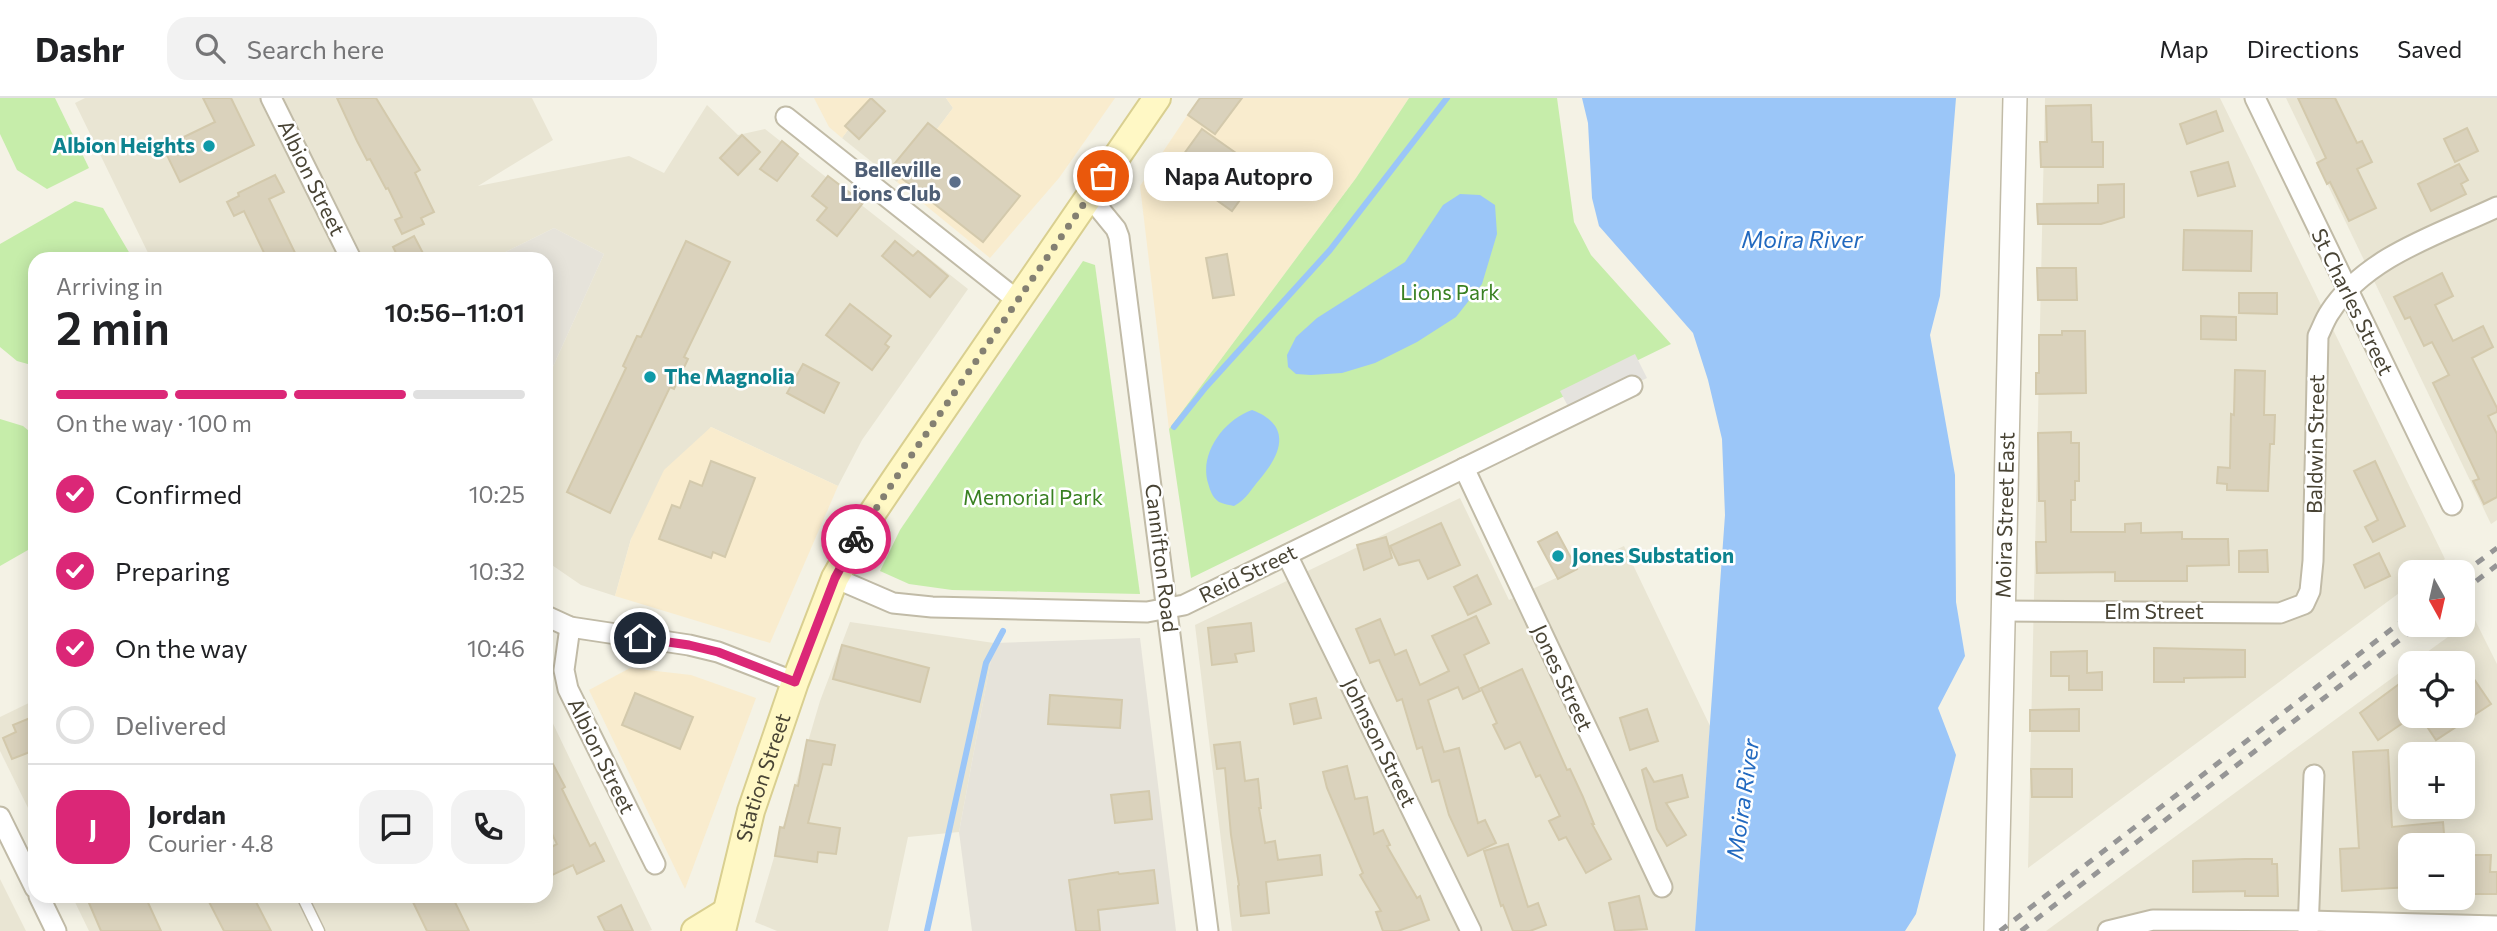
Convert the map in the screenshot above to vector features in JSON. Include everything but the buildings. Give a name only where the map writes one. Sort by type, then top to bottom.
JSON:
[{"type":"main road","name":"Station Street","points":[[725,924],[751,811],[795,682],[835,578],[869,517],[1157,98]]},
{"type":"main road","points":[[695,931],[725,924]]},
{"type":"street","name":"Albion Street","points":[[271,98],[348,252]]},
{"type":"street","name":"Moira Street East","points":[[1996,931],[2015,98]]},
{"type":"street","name":"St Charles Street","points":[[2255,98],[2452,505]]},
{"type":"street","points":[[786,117],[1017,300]]},
{"type":"street","name":"Cannifton Road","points":[[1089,196],[1116,229],[1119,237],[1208,931]]},
{"type":"street","name":"Baldwin Street","points":[[2304,604],[2309,591],[2313,561],[2318,336],[2330,312],[2365,273],[2403,251],[2497,207]]},
{"type":"street","name":"Reid Street","points":[[835,578],[892,603],[932,607],[1147,612],[1168,609],[1184,605],[1632,386]]},
{"type":"street","name":"Jones Street","points":[[1464,468],[1662,887]]},
{"type":"street","name":"Johnson Street","points":[[1287,555],[1471,931]]},
{"type":"street","name":"Elm Street","points":[[2003,611],[2280,612],[2304,604]]},
{"type":"street","points":[[553,619],[570,627],[718,652],[795,682]]},
{"type":"street","name":"Albion Street","points":[[570,627],[564,670],[568,689],[655,864]]},
{"type":"street","points":[[2309,926],[2314,775]]},
{"type":"street","points":[[0,817],[28,874]]},
{"type":"street","points":[[42,903],[56,931]]},
{"type":"street","points":[[2108,931],[2153,920],[2309,926],[2497,926]]},
{"type":"lane","points":[[305,903],[319,931]]},
{"type":"shaded area","points":[[85,98],[532,98],[553,140],[478,186],[629,156],[664,173],[707,105],[738,135],[765,129],[968,289],[862,440],[838,486],[711,427],[631,539],[615,596],[581,585],[553,566],[553,367],[604,254],[554,228],[505,252],[148,252],[75,103]]},
{"type":"shaded area","points":[[814,98],[872,98],[842,138],[829,127]]},
{"type":"shaded area","points":[[872,98],[946,98],[953,108],[897,182],[842,138]]},
{"type":"shaded area","points":[[946,98],[1115,98],[1059,178],[990,258],[897,182],[953,108]]},
{"type":"shaded area","points":[[1199,98],[1409,98],[1356,178],[1169,429],[1140,186]]},
{"type":"shaded area","points":[[2045,98],[2220,98],[2445,559],[2398,560],[2398,594],[2028,868]]},
{"type":"shaded area","points":[[2286,98],[2497,98],[2497,520],[2491,524]]},
{"type":"shaded area","points":[[554,228],[604,254],[553,367],[553,252],[505,252]]},
{"type":"shaded area","points":[[1635,354],[1647,378],[1572,414],[1560,391]]},
{"type":"shaded area","points":[[711,427],[838,486],[770,643],[615,596],[631,539],[664,470]]},
{"type":"shaded area","points":[[1460,498],[1509,600],[1624,546],[1710,726],[1695,931],[1232,931],[1195,625]]},
{"type":"shaded area","points":[[2475,620],[2497,664],[2497,931],[2046,931],[2398,674],[2398,728],[2475,728],[2475,651],[2429,651],[2448,637],[2475,637]]},
{"type":"shaded area","points":[[850,622],[994,643],[959,832],[908,837],[888,931],[777,931],[755,922],[820,701]]},
{"type":"shaded area","points":[[1140,638],[1176,931],[972,931],[959,832],[994,643]]},
{"type":"shaded area","points":[[630,668],[691,675],[756,698],[685,889],[589,690]]},
{"type":"shaded area","points":[[28,703],[28,808],[0,751],[0,717]]},
{"type":"shaded area","points":[[553,724],[652,930],[649,931],[89,931],[75,903],[553,903]]},
{"type":"shaded area","points":[[0,879],[26,931],[0,931]]},
{"type":"green space","points":[[0,98],[55,98],[89,168],[47,189],[17,170],[0,134]]},
{"type":"green space","name":"Lions Park","points":[[1409,98],[1557,98],[1574,222],[1591,255],[1671,344],[1191,578],[1169,429],[1356,178]]},
{"type":"green space","points":[[75,201],[103,208],[129,252],[28,252],[28,364],[17,361],[0,347],[0,244]]},
{"type":"green space","name":"Memorial Park","points":[[1083,261],[1095,265],[1140,594],[952,590],[909,584],[880,571],[900,530]]},
{"type":"green space","points":[[0,419],[28,430],[28,550],[0,566]]},
{"type":"water","name":"Moira River","points":[[1582,98],[1956,98],[1940,296],[1930,335],[1955,475],[1956,602],[1965,656],[1938,708],[1956,755],[1916,914],[1905,931],[1695,931],[1725,515],[1722,439],[1693,333],[1599,226],[1592,198],[1588,123]]},
{"type":"water","points":[[1460,194],[1480,195],[1495,205],[1497,234],[1482,284],[1456,317],[1417,342],[1375,363],[1342,373],[1296,374],[1288,367],[1287,355],[1296,337],[1317,318],[1405,262],[1443,205]]},
{"type":"water","points":[[1252,410],[1273,423],[1278,432],[1278,450],[1268,469],[1242,500],[1234,506],[1219,502],[1213,496],[1208,483],[1207,460],[1223,430],[1232,421]]},
{"type":"waterway","points":[[1174,427],[1206,387],[1330,250],[1447,98]]},
{"type":"waterway","points":[[927,931],[986,663],[1003,631]]},
{"type":"railway","points":[[2475,564],[2497,548]]},
{"type":"railway","points":[[2475,582],[2497,565]]},
{"type":"railway","points":[[2000,931],[2398,624]]},
{"type":"railway","points":[[2021,931],[2403,637]]},
{"type":"way so far","points":[[856,539],[1103,176]]},
{"type":"place","name":"Albion Heights","points":[[209,146]]},
{"type":"place","name":"Napa Autopro","points":[[1103,176]]},
{"type":"place","name":"Belleville Lions Club","points":[[955,182]]},
{"type":"place","name":"The Magnolia","points":[[650,377]]},
{"type":"place","name":"Jones Substation","points":[[1558,556]]},
{"type":"route","points":[[640,638],[718,652],[795,682],[835,578],[856,539]]}]
